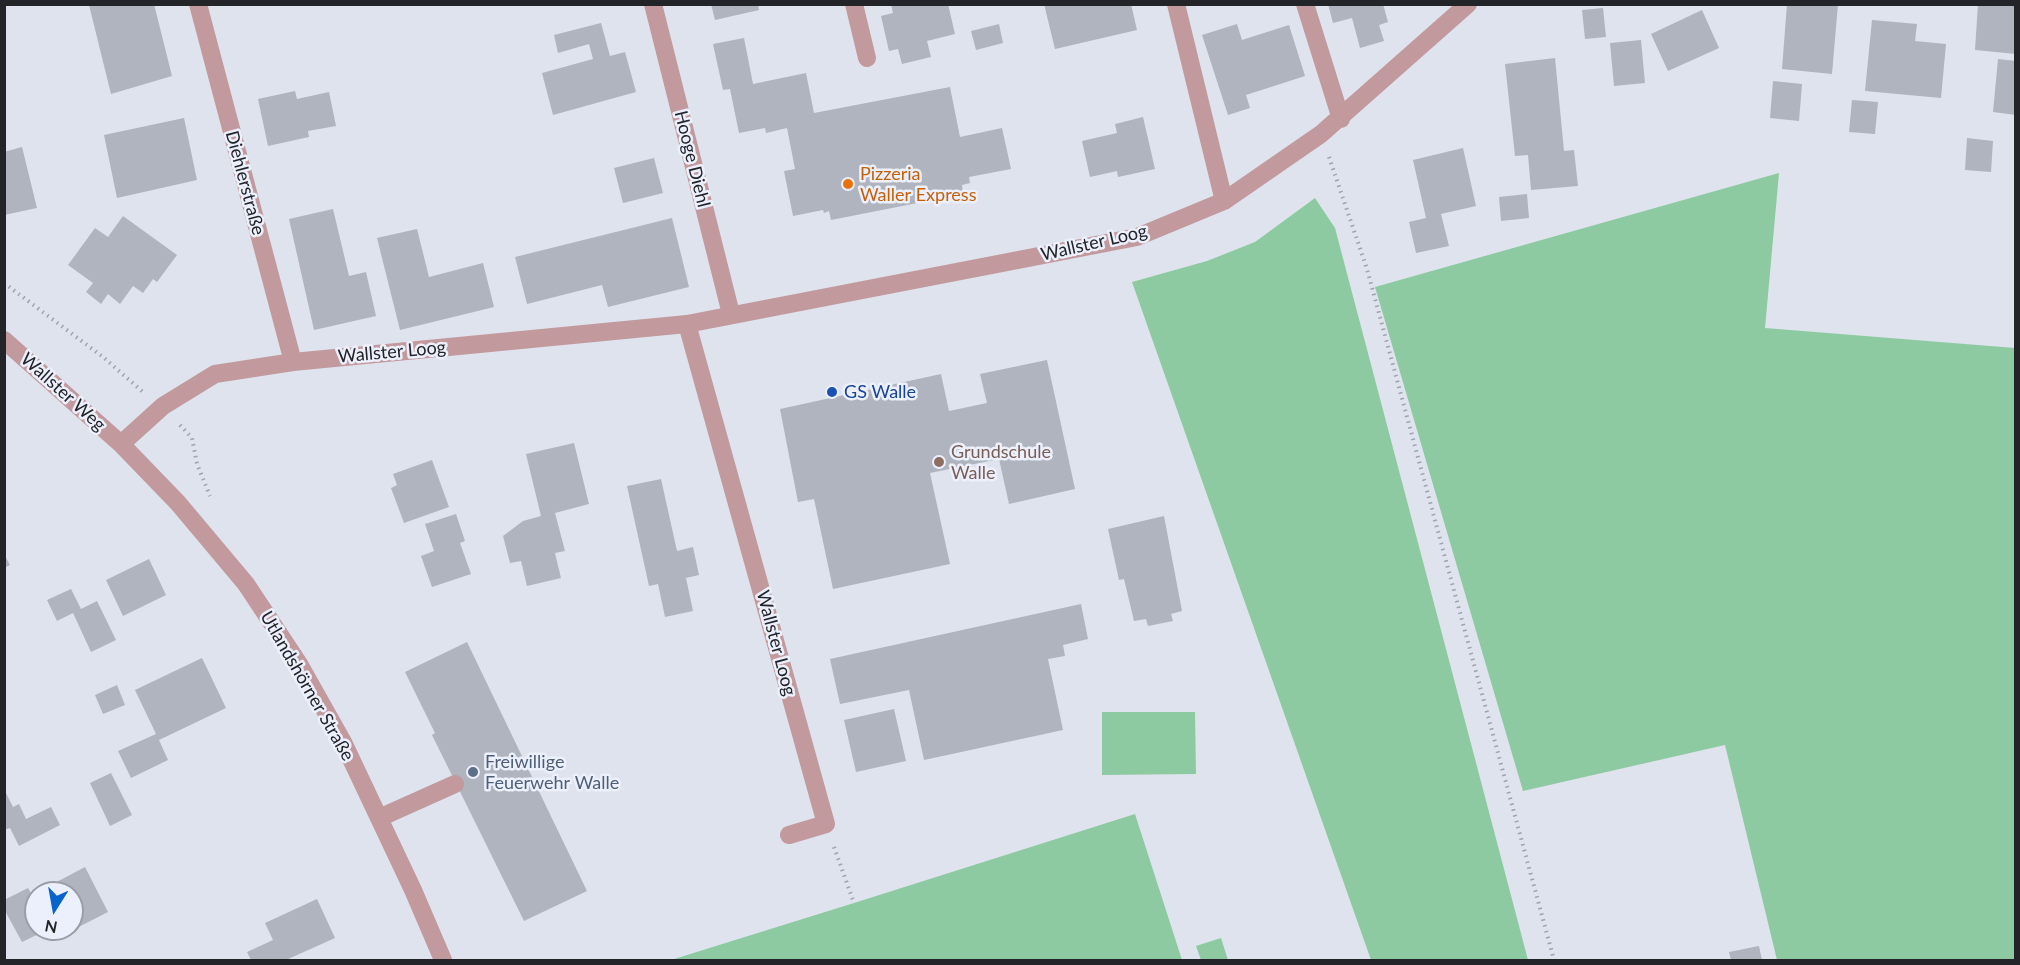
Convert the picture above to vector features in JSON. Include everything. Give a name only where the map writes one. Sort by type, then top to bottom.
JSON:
[{"type":"street","name":"Diehlerstraße","points":[[198,4],[292,362]]},
{"type":"street","name":"Hooge Diehl","points":[[652,4],[731,314]]},
{"type":"street","points":[[854,4],[867,58]]},
{"type":"street","points":[[1176,4],[1224,201]]},
{"type":"street","points":[[1305,4],[1341,119]]},
{"type":"street","name":"Wallster Loog","points":[[121,444],[163,406],[215,374],[292,362],[687,324],[731,314],[838,297],[1137,237],[1224,201],[1322,134],[1468,4]]},
{"type":"street","name":"Wallster Loog","points":[[687,324],[826,824]]},
{"type":"street","name":"Wallster Weg","points":[[4,340],[121,444]]},
{"type":"street","name":"Utlandshörner Straße","points":[[121,444],[178,503],[246,584],[299,664],[344,744],[442,960]]},
{"type":"street","points":[[379,818],[455,784]]},
{"type":"street","points":[[789,835],[826,824]]},
{"type":"path","points":[[1322,134],[1367,269],[1554,960]]},
{"type":"path","points":[[4,283],[103,357],[163,406]]},
{"type":"path","points":[[826,824],[854,903]]},
{"type":"green space","points":[[1779,173],[1765,328],[2015,348],[2015,960],[1777,960],[1725,745],[1523,791],[1375,287]]},
{"type":"green space","points":[[1315,198],[1335,228],[1528,960],[1371,960],[1132,282],[1207,261],[1255,242]]},
{"type":"green space","points":[[1102,712],[1195,712],[1196,774],[1102,775]]},
{"type":"green space","points":[[1135,814],[1182,960],[671,960],[854,903]]},
{"type":"green space","points":[[1221,938],[1228,960],[1201,960],[1196,946]]},
{"type":"building","points":[[154,4],[172,76],[111,94],[89,5]]},
{"type":"building","points":[[711,4],[758,4],[759,10],[715,20]]},
{"type":"building","points":[[891,4],[948,4],[955,34],[927,41],[931,57],[902,64],[898,49],[889,51],[881,16],[893,13]]},
{"type":"building","points":[[1044,4],[1131,4],[1137,30],[1055,49]]},
{"type":"building","points":[[1328,4],[1383,4],[1388,22],[1379,25],[1384,41],[1360,48],[1352,18],[1333,23]]},
{"type":"building","points":[[1787,4],[1838,4],[1832,74],[1782,69]]},
{"type":"building","points":[[1978,4],[2016,4],[2016,54],[1975,50]]},
{"type":"building","points":[[1603,8],[1606,37],[1585,39],[1582,10]]},
{"type":"building","points":[[1702,10],[1719,48],[1668,71],[1651,34]]},
{"type":"building","points":[[1872,20],[1917,24],[1915,41],[1946,44],[1941,98],[1865,91]]},
{"type":"building","points":[[601,23],[610,56],[625,52],[636,92],[553,115],[542,73],[593,59],[589,44],[558,53],[554,35]]},
{"type":"building","points":[[999,24],[1003,43],[976,50],[971,31]]},
{"type":"building","points":[[1237,24],[1242,40],[1289,25],[1305,76],[1246,95],[1250,108],[1228,115],[1202,35]]},
{"type":"building","points":[[744,38],[753,84],[806,73],[814,113],[950,87],[960,137],[1002,128],[1011,169],[969,177],[970,183],[962,185],[963,194],[831,220],[829,211],[824,213],[823,210],[793,216],[784,171],[795,169],[787,128],[766,133],[765,128],[739,133],[730,89],[723,90],[713,44]]},
{"type":"building","points":[[1641,40],[1645,83],[1614,86],[1610,43]]},
{"type":"building","points":[[1555,58],[1564,151],[1574,150],[1578,186],[1531,190],[1528,155],[1515,156],[1505,64]]},
{"type":"building","points":[[1998,59],[2016,61],[2016,115],[1993,112]]},
{"type":"building","points":[[1773,81],[1802,84],[1799,121],[1770,118]]},
{"type":"building","points":[[295,91],[297,99],[329,92],[336,126],[308,131],[309,137],[268,146],[258,99]]},
{"type":"building","points":[[1852,100],[1878,102],[1875,134],[1849,132]]},
{"type":"building","points":[[1143,117],[1155,169],[1118,177],[1117,171],[1090,177],[1082,141],[1117,133],[1115,124]]},
{"type":"building","points":[[184,118],[197,180],[117,198],[104,135]]},
{"type":"building","points":[[1967,138],[1993,141],[1991,172],[1965,170]]},
{"type":"building","points":[[22,147],[37,208],[4,215],[4,152]]},
{"type":"building","points":[[1463,148],[1476,206],[1441,214],[1449,246],[1416,253],[1409,222],[1426,218],[1413,160]]},
{"type":"building","points":[[654,158],[663,193],[623,203],[614,168]]},
{"type":"building","points":[[1527,194],[1529,218],[1501,221],[1499,197]]},
{"type":"building","points":[[333,209],[349,276],[366,272],[376,316],[314,330],[289,219]]},
{"type":"building","points":[[123,216],[177,255],[157,282],[153,279],[143,293],[133,286],[120,304],[108,294],[101,304],[86,292],[93,283],[68,265],[95,228],[108,237]]},
{"type":"building","points":[[672,218],[689,287],[608,307],[602,285],[527,304],[515,257]]},
{"type":"building","points":[[417,229],[429,277],[483,263],[494,307],[400,330],[377,238]]},
{"type":"building","points":[[1047,360],[1075,489],[1009,504],[999,459],[930,473],[950,564],[833,589],[814,499],[798,502],[780,409],[941,374],[949,411],[987,403],[980,374]]},
{"type":"building","points":[[574,443],[589,504],[555,513],[565,551],[555,553],[561,578],[527,586],[521,561],[510,563],[503,536],[523,521],[541,516],[526,454]]},
{"type":"building","points":[[432,460],[449,507],[404,523],[391,488],[397,485],[393,474]]},
{"type":"building","points":[[661,479],[677,551],[693,547],[699,575],[686,578],[693,611],[665,617],[658,584],[649,586],[627,486]]},
{"type":"building","points":[[456,514],[465,541],[460,543],[471,574],[432,587],[421,556],[434,551],[425,524]]},
{"type":"building","points":[[1164,516],[1182,611],[1171,614],[1173,621],[1148,626],[1146,619],[1134,621],[1124,579],[1119,580],[1108,529]]},
{"type":"building","points":[[4,554],[10,565],[4,568]]},
{"type":"building","points":[[149,559],[166,595],[123,616],[106,580]]},
{"type":"building","points":[[71,589],[81,609],[97,601],[116,640],[91,652],[73,613],[57,621],[47,600]]},
{"type":"building","points":[[1081,604],[1088,639],[1063,645],[1065,656],[1048,659],[1063,730],[924,760],[909,690],[840,704],[830,659]]},
{"type":"building","points":[[467,642],[587,891],[524,921],[432,735],[435,733],[405,672]]},
{"type":"building","points":[[202,658],[226,708],[159,740],[168,760],[131,778],[118,751],[156,734],[135,690]]},
{"type":"building","points":[[117,685],[125,705],[103,714],[95,695]]},
{"type":"building","points":[[894,709],[906,761],[856,772],[844,720]]},
{"type":"building","points":[[111,773],[132,815],[110,826],[90,783]]},
{"type":"building","points":[[4,789],[13,807],[19,804],[26,819],[51,807],[60,825],[19,846],[10,828],[4,830]]},
{"type":"building","points":[[85,867],[108,912],[84,924],[84,881],[58,881]]},
{"type":"building","points":[[24,890],[24,941],[22,942],[4,909],[4,900]]},
{"type":"building","points":[[317,899],[335,938],[286,960],[251,960],[247,952],[273,940],[265,923]]},
{"type":"building","points":[[1759,946],[1762,960],[1731,960],[1729,952]]},
{"type":"place","name":"Pizzeria Waller Express","points":[[848,184]]},
{"type":"place","name":"GS Walle","points":[[832,392]]},
{"type":"place","name":"Grundschule Walle","points":[[939,462]]},
{"type":"place","name":"Freiwillige Feuerwehr Walle","points":[[473,772]]}]
